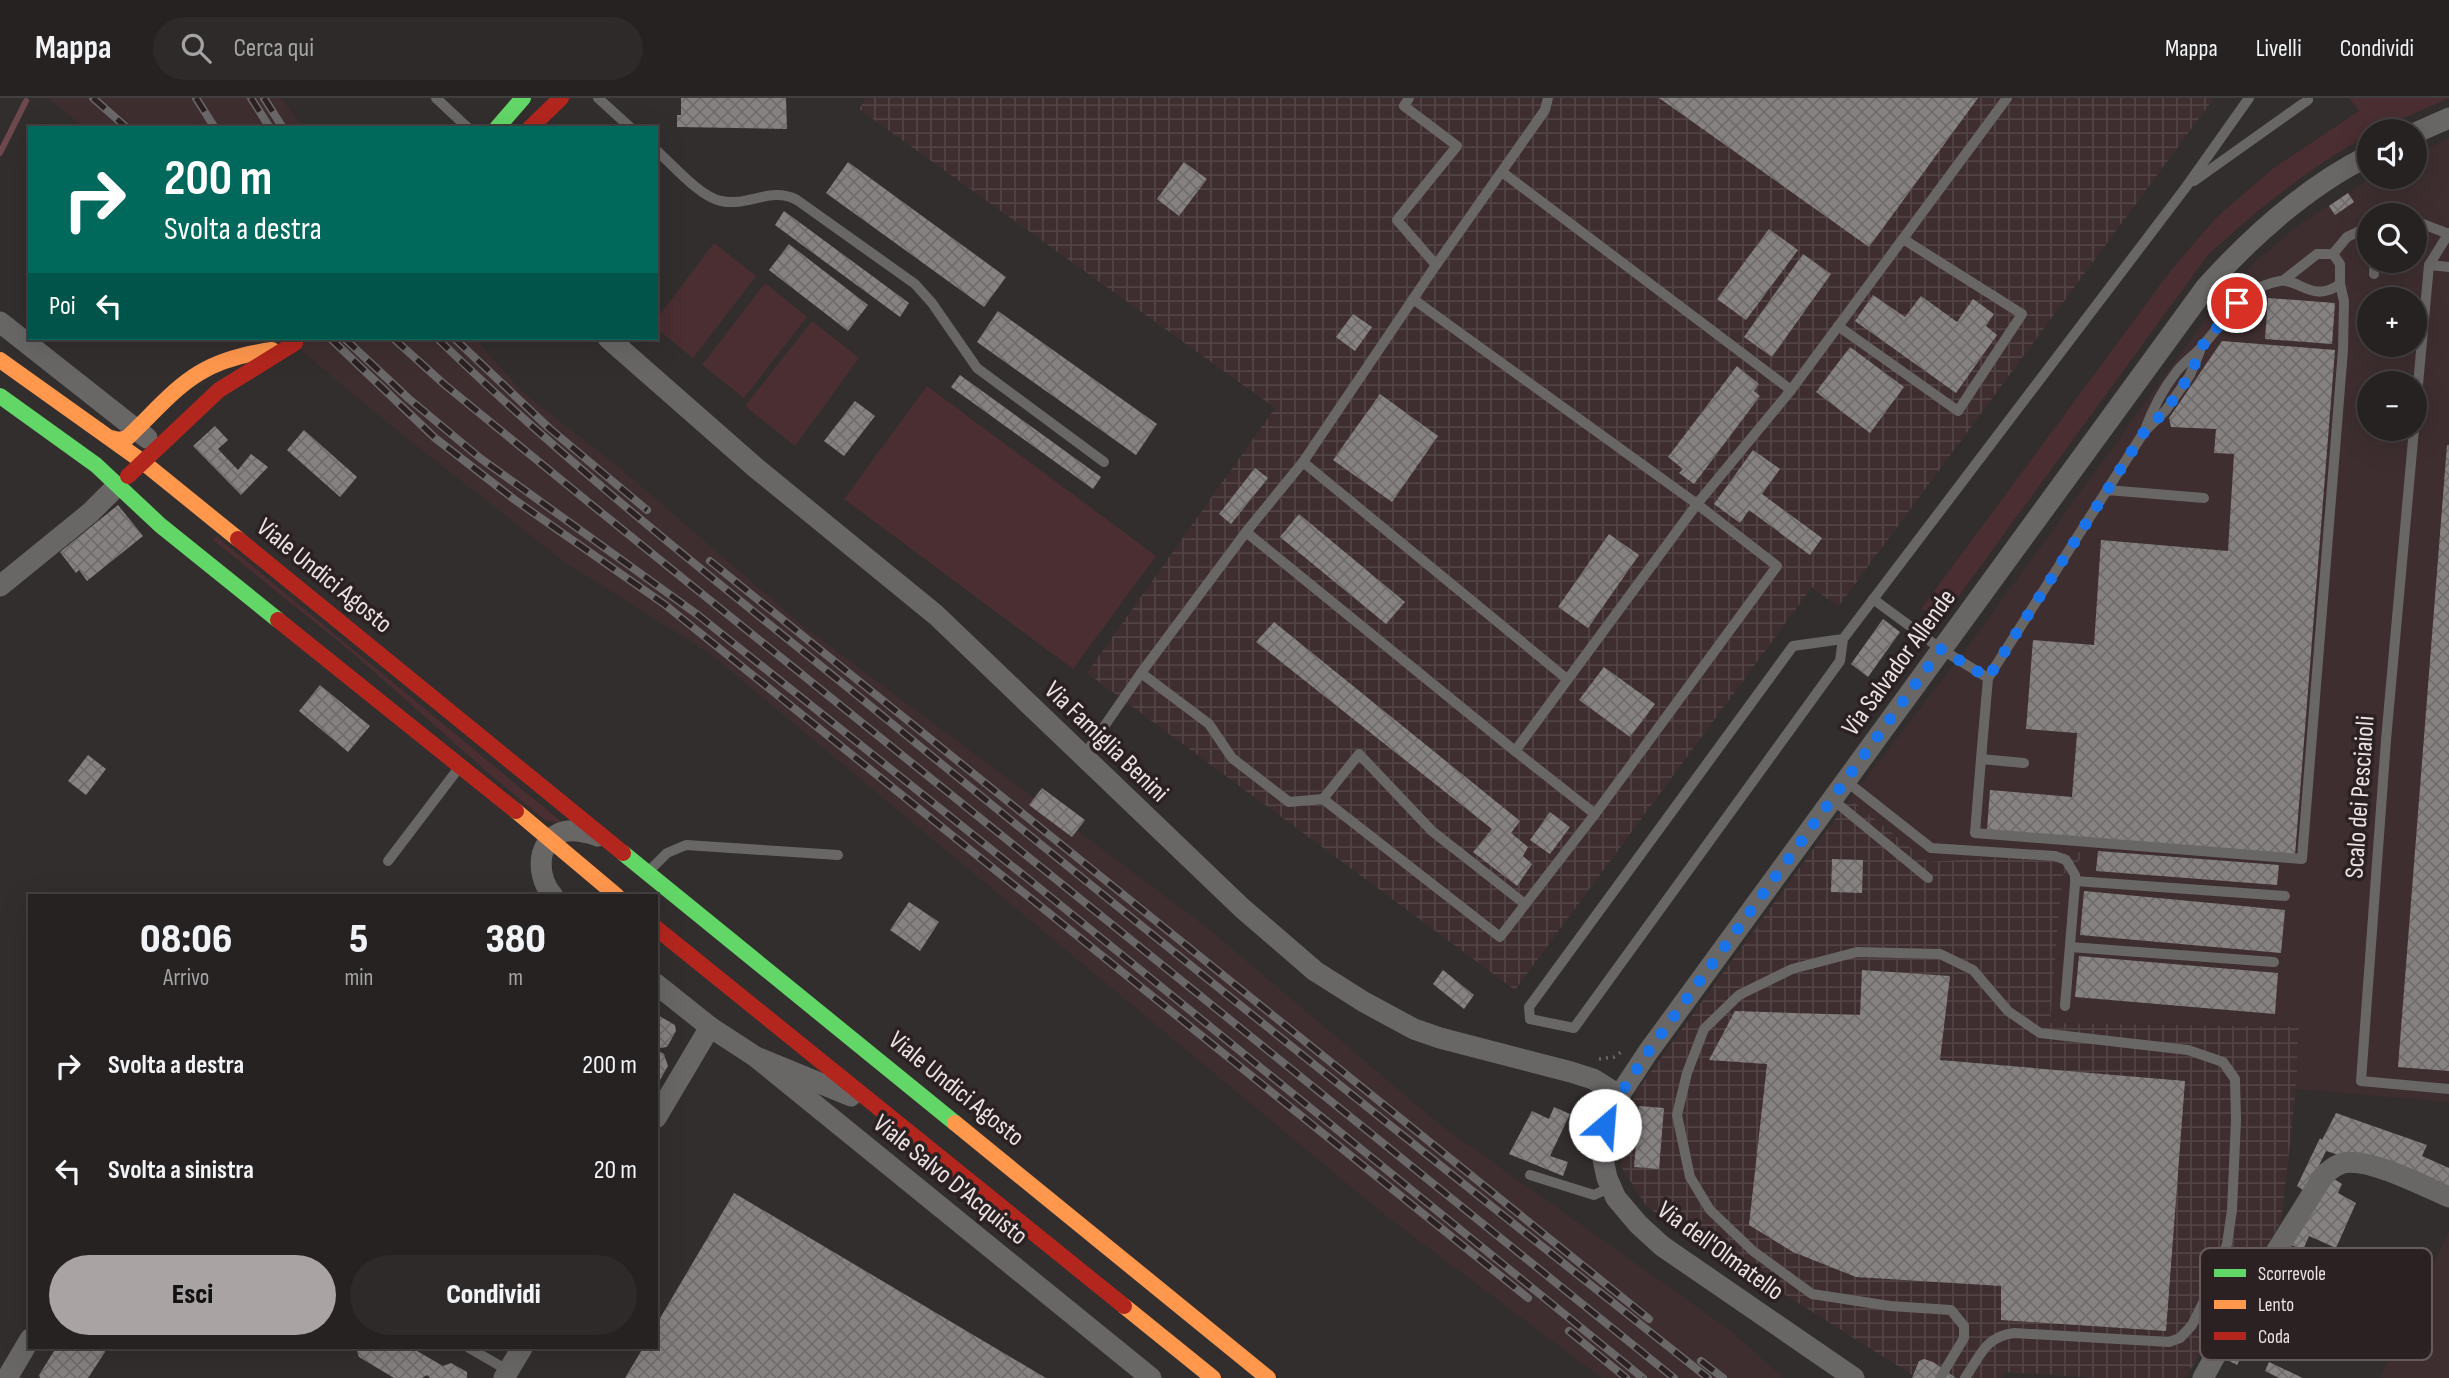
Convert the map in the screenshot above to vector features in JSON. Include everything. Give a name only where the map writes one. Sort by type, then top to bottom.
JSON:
[{"type":"main road","points":[[499,126],[523,98]]},
{"type":"main road","points":[[532,126],[561,98]]},
{"type":"main road","points":[[111,438],[123,440],[188,380],[210,365],[293,344],[219,390],[117,486]]},
{"type":"main road","name":"Viale Undici Agosto","points":[[0,360],[111,438],[150,455],[610,841],[1268,1378]]},
{"type":"main road","points":[[0,396],[96,465],[160,525],[615,894]]},
{"type":"main road","points":[[658,930],[1213,1378]]},
{"type":"street","points":[[2427,128],[2449,118]]},
{"type":"street","name":"Via Salvador Allende","points":[[1620,1096],[1648,1052],[2206,287],[2276,218],[2357,163]]},
{"type":"street","points":[[0,322],[137,429],[150,455]]},
{"type":"street","name":"Via Famiglia Benini","points":[[610,340],[756,468],[936,615],[1294,955],[1340,987],[1414,1029],[1571,1072],[1592,1079],[1620,1096]]},
{"type":"street","points":[[0,586],[92,512],[117,486]]},
{"type":"street","name":"Viale Undici Agosto","points":[[549,841],[557,834],[570,831],[587,832],[610,841]]},
{"type":"street","points":[[549,841],[543,853],[541,869],[550,894]]},
{"type":"street","points":[[658,986],[710,1027],[757,1057],[852,1097],[898,1124]]},
{"type":"street","points":[[658,1115],[710,1027]]},
{"type":"street","name":"Viale Salvo D'Acquisto","points":[[757,1057],[1151,1378]]},
{"type":"street","name":"Via dell'Olmatello","points":[[1620,1096],[1611,1108],[1605,1125],[1603,1159],[1611,1187],[1627,1212],[1662,1246],[1854,1378]]},
{"type":"street","points":[[2278,1248],[2324,1175],[2344,1162],[2356,1162],[2393,1173],[2449,1197]]},
{"type":"street","points":[[7,1378],[28,1342]]},
{"type":"street","name":"Viale Salvo D'Acquisto","points":[[1111,1345],[1127,1378]]},
{"type":"street","points":[[506,1374],[521,1349]]},
{"type":"street","points":[[2203,1378],[2213,1360]]},
{"type":"lane","points":[[436,98],[466,126]]},
{"type":"lane","points":[[598,98],[629,126]]},
{"type":"lane","points":[[1409,98],[1404,106],[1457,146],[1398,220],[1436,265]]},
{"type":"lane","points":[[1083,757],[1245,532],[1303,461],[1545,110],[1548,98]]},
{"type":"lane","points":[[1515,751],[1698,504],[1791,390],[2007,98]]},
{"type":"lane","points":[[1843,639],[1793,646],[1529,1007],[1530,1019],[1574,1028],[1840,660],[1843,639],[2186,187],[2249,98]]},
{"type":"lane","points":[[2186,187],[2308,100],[2307,98]]},
{"type":"lane","points":[[658,152],[714,199],[732,202],[780,194],[797,200],[915,284],[932,303],[977,368],[1104,462]]},
{"type":"lane","points":[[1502,172],[1791,390]]},
{"type":"lane","points":[[2419,371],[2429,265],[2449,233],[2427,225]]},
{"type":"lane","points":[[2333,254],[2347,237],[2357,232]]},
{"type":"lane","points":[[1838,326],[1958,411],[2022,314],[1903,239]]},
{"type":"lane","points":[[2317,254],[2333,254],[2340,264],[2340,284],[2344,301],[2343,350],[2302,859],[1975,833],[1988,678],[2144,432],[2162,392],[2178,369],[2251,291],[2284,280],[2317,254]]},
{"type":"lane","points":[[2429,265],[2449,267]]},
{"type":"lane","points":[[2284,280],[2305,290],[2330,291],[2340,284]]},
{"type":"lane","points":[[1141,673],[1209,724],[1232,758],[1289,802],[1323,799],[1500,937],[1595,814],[1777,566],[1698,504],[1413,299]]},
{"type":"lane","name":"Scalo dei Pesciaioli","points":[[2413,441],[2386,740],[2361,1080],[2449,1089]]},
{"type":"lane","points":[[1303,461],[1567,679]]},
{"type":"lane","points":[[2107,490],[2204,498]]},
{"type":"lane","points":[[1245,532],[1595,814]]},
{"type":"lane","points":[[1873,598],[1941,649],[1988,678]]},
{"type":"lane","points":[[1323,799],[1359,754],[1432,831],[1525,904]]},
{"type":"lane","points":[[1981,759],[2024,763]]},
{"type":"lane","points":[[387,861],[459,767]]},
{"type":"lane","points":[[1846,780],[1931,848],[2055,856],[2067,860],[2075,875],[2075,881],[2065,1006]]},
{"type":"lane","points":[[1832,799],[1928,878]]},
{"type":"lane","points":[[649,872],[667,853],[685,845],[838,855]]},
{"type":"lane","points":[[2075,881],[2285,896]]},
{"type":"lane","points":[[2070,947],[2274,962]]},
{"type":"lane","points":[[1940,1378],[1964,1338],[1964,1326],[1951,1310],[1889,1306],[1812,1294],[1753,1251],[1710,1210],[1690,1177],[1677,1115],[1687,1073],[1704,1029],[1739,995],[1792,969],[1857,952],[1940,954],[1973,971],[2008,1011],[2040,1033],[2188,1049],[2223,1062],[2235,1079],[2236,1120],[2232,1210],[2225,1248]]},
{"type":"lane","points":[[1530,1175],[1594,1195],[1611,1187]]},
{"type":"lane","points":[[1965,1378],[1991,1340],[2000,1335],[2169,1342],[2180,1338],[2192,1325],[2200,1309]]},
{"type":"lane","points":[[470,1349],[506,1374]]},
{"type":"shaded area","points":[[48,98],[281,98],[302,126],[82,126]]},
{"type":"shaded area","points":[[866,98],[2214,98],[1838,607],[1812,587],[1515,990],[1087,673],[1275,408],[859,109]]},
{"type":"shaded area","points":[[2349,98],[2449,98],[2402,119],[2357,119],[2357,142],[2285,190],[2208,255],[1944,616],[1921,609],[2172,269],[2216,218],[2271,170],[2359,111]]},
{"type":"shaded area","points":[[2449,138],[2449,1102],[2296,1089],[2299,1027],[2050,1023],[2062,876],[1928,862],[1850,799],[1972,641],[2209,315],[2255,262],[2300,224],[2357,187],[2357,189],[2427,189],[2427,149]]},
{"type":"shaded area","points":[[714,243],[756,276],[693,358],[658,330],[658,317]]},
{"type":"shaded area","points":[[765,283],[807,317],[744,398],[702,365]]},
{"type":"shaded area","points":[[812,321],[859,358],[795,446],[745,406]]},
{"type":"shaded area","points":[[292,340],[477,340],[521,391],[621,469],[804,627],[1205,926],[1440,1125],[1731,1331],[1783,1378],[1602,1378],[1385,1215],[709,653],[566,563],[306,355]]},
{"type":"shaded area","points":[[927,386],[1156,556],[1073,669],[844,499]]},
{"type":"shaded area","points":[[216,536],[564,824],[545,820],[493,777],[354,654],[213,540]]},
{"type":"shaded area","points":[[1850,799],[1928,862],[2088,852],[2062,876],[2050,1023],[2299,1027],[2296,1089],[2281,1222],[2265,1248],[2200,1248],[2200,1354],[2185,1378],[2099,1378],[2004,1372],[2001,1378],[1917,1378],[1647,1207],[1622,1168],[1620,1138],[1636,1092]]},
{"type":"shaded area","points":[[2449,1231],[2449,1378],[2380,1378],[2388,1360],[2432,1360],[2432,1267]]},
{"type":"building","points":[[681,98],[786,98],[787,129],[677,127],[677,115],[681,115]]},
{"type":"building","points":[[1659,98],[1978,98],[1869,247]]},
{"type":"building","points":[[848,162],[1006,277],[984,307],[826,193]]},
{"type":"building","points":[[1184,162],[1207,179],[1179,216],[1157,199]]},
{"type":"building","points":[[2348,193],[2354,202],[2335,215],[2329,206]]},
{"type":"building","points":[[784,211],[909,303],[900,317],[775,225]]},
{"type":"building","points":[[1769,229],[1798,250],[1746,320],[1717,299]]},
{"type":"building","points":[[789,244],[868,305],[848,331],[769,270]]},
{"type":"building","points":[[1803,254],[1831,274],[1772,357],[1744,337]]},
{"type":"building","points":[[1873,295],[1905,317],[1921,296],[1957,322],[1973,299],[1994,314],[1986,326],[1997,335],[1956,393],[1855,321]]},
{"type":"building","points":[[2268,298],[2335,303],[2332,344],[2265,339]]},
{"type":"building","points":[[998,311],[1157,424],[1136,455],[977,342]]},
{"type":"building","points":[[1353,314],[1372,327],[1355,351],[1336,337]]},
{"type":"building","points":[[2222,341],[2335,350],[2295,855],[1987,830],[1990,790],[2072,797],[2077,733],[2026,729],[2033,640],[2094,645],[2101,540],[2228,551],[2234,454],[2214,453],[2216,429],[2171,427],[2169,418]]},
{"type":"building","points":[[1850,347],[1904,387],[1870,433],[1816,392]]},
{"type":"building","points":[[1737,366],[1759,384],[1754,391],[1760,396],[1694,484],[1679,473],[1683,469],[1668,457]]},
{"type":"building","points":[[960,375],[1101,477],[1093,489],[951,387]]},
{"type":"building","points":[[1380,394],[1438,436],[1392,502],[1333,460]]},
{"type":"building","points":[[855,401],[875,416],[844,456],[824,441]]},
{"type":"building","points":[[215,426],[228,440],[218,449],[238,470],[251,454],[268,467],[241,495],[193,446]]},
{"type":"building","points":[[304,430],[357,477],[340,497],[287,450]]},
{"type":"building","points":[[2449,445],[2449,1071],[2398,1067]]},
{"type":"building","points":[[1753,450],[1780,469],[1762,494],[1822,538],[1810,555],[1749,510],[1740,523],[1714,504]]},
{"type":"building","points":[[1255,468],[1268,478],[1231,524],[1219,514]]},
{"type":"building","points":[[118,505],[143,536],[87,581],[79,570],[76,573],[60,552]]},
{"type":"building","points":[[1299,514],[1405,602],[1386,624],[1280,537]]},
{"type":"building","points":[[1609,534],[1639,555],[1588,628],[1558,607]]},
{"type":"building","points":[[1883,619],[1900,632],[1868,677],[1851,664]]},
{"type":"building","points":[[1274,622],[1520,821],[1511,833],[1528,847],[1523,856],[1532,864],[1517,886],[1473,852],[1492,829],[1256,642]]},
{"type":"building","points":[[1604,667],[1655,704],[1630,737],[1579,700]]},
{"type":"building","points":[[320,685],[370,726],[348,752],[299,711]]},
{"type":"building","points":[[88,755],[106,769],[86,795],[68,781]]},
{"type":"building","points":[[1042,788],[1085,820],[1072,837],[1029,805]]},
{"type":"building","points":[[1550,812],[1570,827],[1550,854],[1530,840]]},
{"type":"building","points":[[2098,851],[2279,865],[2277,885],[2096,871]]},
{"type":"building","points":[[1832,859],[1863,860],[1862,893],[1831,892]]},
{"type":"building","points":[[2084,891],[2285,910],[2281,953],[2080,935]]},
{"type":"building","points":[[909,902],[939,922],[920,951],[890,930]]},
{"type":"building","points":[[2079,956],[2278,973],[2275,1014],[2075,997]]},
{"type":"building","points":[[1443,970],[1474,995],[1464,1009],[1433,984]]},
{"type":"building","points":[[1862,970],[1950,976],[1940,1060],[2185,1081],[2166,1331],[2001,1320],[2001,1286],[1856,1277],[1793,1252],[1749,1225],[1767,1064],[1709,1060],[1735,1011],[1860,1015]]},
{"type":"building","points":[[658,1015],[675,1025],[676,1031],[667,1047],[660,1048],[659,1051],[664,1054],[668,1066],[658,1084]]},
{"type":"building","points":[[1639,1106],[1664,1108],[1659,1169],[1634,1167]]},
{"type":"building","points":[[1554,1107],[1570,1114],[1550,1156],[1568,1162],[1563,1176],[1509,1154],[1532,1111],[1549,1119]]},
{"type":"building","points":[[2336,1113],[2427,1145],[2422,1156],[2449,1168],[2449,1189],[2326,1151],[2306,1192],[2297,1186],[2320,1138],[2322,1140]]},
{"type":"building","points":[[2331,1177],[2342,1184],[2338,1193],[2356,1203],[2336,1248],[2309,1236],[2304,1248],[2291,1245]]},
{"type":"building","points":[[734,1193],[1046,1378],[625,1378],[642,1349],[658,1349],[658,1322]]},
{"type":"building","points":[[55,1349],[104,1349],[105,1352],[88,1378],[40,1378],[39,1375]]},
{"type":"building","points":[[356,1349],[417,1349],[443,1366],[451,1363],[467,1372],[467,1378],[430,1378],[427,1375],[422,1378],[394,1378],[359,1357]]},
{"type":"building","points":[[1924,1359],[1956,1378],[1912,1378],[1919,1361]]},
{"type":"building","points":[[2269,1362],[2303,1378],[2279,1378],[2265,1371]]},
{"type":"waterway","points":[[0,153],[26,101]]},
{"type":"railway","points":[[93,98],[125,126]]},
{"type":"railway","points":[[196,98],[214,126]]},
{"type":"railway","points":[[251,98],[269,126]]},
{"type":"railway","points":[[264,98],[282,126]]},
{"type":"railway","points":[[332,340],[435,438],[515,500],[664,604],[1528,1298]]},
{"type":"railway","points":[[346,340],[408,398],[480,458],[698,615],[1643,1378]]},
{"type":"railway","points":[[395,340],[445,385],[587,501],[1674,1378]]},
{"type":"railway","points":[[439,340],[546,439],[717,582],[1708,1378]]},
{"type":"railway","points":[[456,340],[549,428],[647,510]]},
{"type":"railway","points":[[710,561],[1649,1319]]},
{"type":"railway","points":[[1569,1331],[1626,1378]]},
{"type":"railway","points":[[1701,1361],[1723,1378]]},
{"type":"traffic: fast","points":[[499,126],[523,98]]},
{"type":"traffic: fast","points":[[0,396],[96,465],[160,525],[278,620]]},
{"type":"traffic: fast","points":[[623,853],[955,1123]]},
{"type":"traffic: slow","points":[[111,438],[127,438],[176,391],[206,369],[224,361],[272,350]]},
{"type":"traffic: slow","points":[[0,360],[143,462],[238,539]]},
{"type":"traffic: slow","points":[[516,811],[615,894]]},
{"type":"traffic: slow","points":[[955,1123],[1268,1378]]},
{"type":"traffic: slow","points":[[1124,1306],[1213,1378]]},
{"type":"traffic: jam","points":[[532,126],[561,98]]},
{"type":"traffic: jam","points":[[128,476],[219,390],[295,343]]},
{"type":"traffic: jam","points":[[238,539],[623,853]]},
{"type":"traffic: jam","points":[[278,620],[516,811]]},
{"type":"traffic: jam","points":[[658,930],[1124,1306]]},
{"type":"route","points":[[1605,1125],[1611,1108],[1648,1052],[1941,649],[1988,678],[2144,432],[2166,410],[2190,375],[2203,345],[2237,303]]}]
